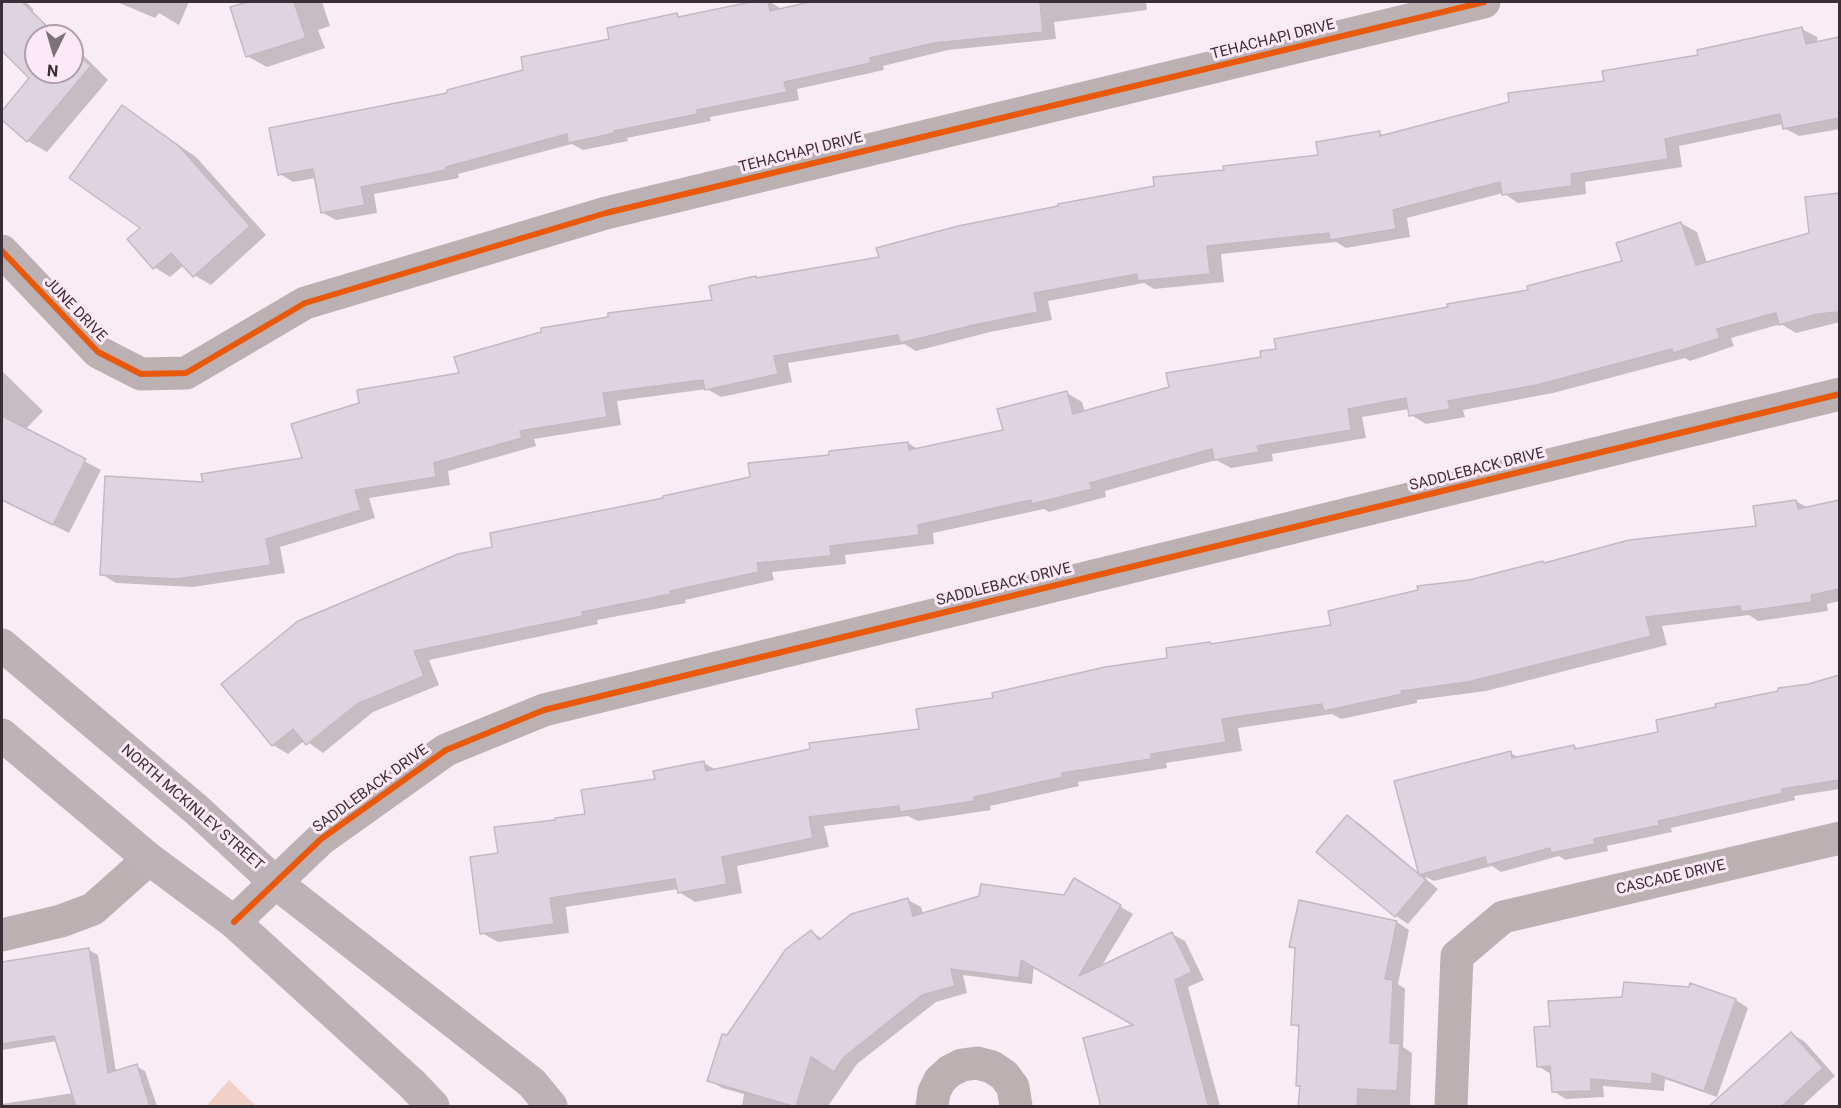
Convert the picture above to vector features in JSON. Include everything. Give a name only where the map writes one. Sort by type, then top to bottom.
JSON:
[{"type":"main road","name":"NORTH MCKINLEY STREET","points":[[2,645],[197,810],[276,883],[532,1083],[551,1107]]},
{"type":"main road","points":[[2,735],[149,860],[234,922],[412,1084],[434,1107]]},
{"type":"street","name":"TEHACHAPI DRIVE","points":[[141,374],[186,373],[305,303],[606,213],[1485,2]]},
{"type":"street","name":"JUNE DRIVE","points":[[2,251],[98,352],[141,374]]},
{"type":"street","name":"SADDLEBACK DRIVE","points":[[234,922],[326,835],[446,750],[544,710],[1839,394]]},
{"type":"street","name":"CASCADE DRIVE","points":[[1451,1107],[1456,956],[1503,917],[1839,838]]},
{"type":"street","points":[[2,935],[62,921],[93,909],[149,860]]},
{"type":"street","points":[[932,1107],[934,1092],[940,1080],[950,1071],[962,1065],[977,1063],[992,1067],[1004,1075],[1013,1087],[1017,1107]]},
{"type":"shaded area","points":[[229,1080],[256,1106],[206,1106]]},
{"type":"building","points":[[2,2],[22,2],[45,24],[24,24],[24,73],[2,51]]},
{"type":"building","points":[[248,2],[294,2],[306,38],[246,57],[230,7]]},
{"type":"building","points":[[751,2],[768,2],[770,11],[810,2],[1040,2],[1043,32],[934,43],[870,58],[871,63],[784,82],[787,92],[697,110],[698,114],[568,143],[567,134],[446,167],[446,170],[361,187],[365,205],[321,213],[313,169],[278,175],[269,128],[447,93],[447,90],[523,70],[521,57],[609,39],[607,28],[677,13],[678,17]]},
{"type":"building","points":[[1802,27],[1806,44],[1839,37],[1839,118],[1783,129],[1780,114],[1665,139],[1668,159],[1571,174],[1572,186],[1502,195],[1500,182],[1393,210],[1396,229],[1330,240],[1329,233],[1207,246],[1210,274],[1138,281],[1137,274],[1034,293],[1038,312],[900,343],[898,335],[774,356],[778,374],[705,390],[703,380],[603,393],[607,417],[520,431],[522,438],[434,463],[436,477],[355,490],[361,510],[266,539],[271,565],[177,579],[100,575],[105,476],[203,482],[201,474],[302,458],[291,424],[359,403],[357,390],[459,373],[454,357],[541,332],[541,328],[608,317],[608,313],[712,300],[709,286],[756,276],[756,278],[879,257],[876,248],[958,226],[1154,186],[1153,177],[1224,170],[1223,166],[1318,155],[1316,142],[1380,131],[1380,136],[1509,102],[1508,93],[1604,81],[1602,71],[1698,55],[1697,50]]},
{"type":"building","points":[[84,60],[91,66],[84,74]]},
{"type":"building","points":[[24,84],[76,84],[27,142],[2,120],[2,111]]},
{"type":"building","points":[[122,105],[179,146],[250,226],[193,277],[171,253],[153,269],[127,239],[140,228],[69,178]]},
{"type":"building","points":[[1839,193],[1839,312],[1817,314],[1779,325],[1776,313],[1717,329],[1720,338],[1673,353],[1672,349],[1537,385],[1448,401],[1450,409],[1409,416],[1406,398],[1348,409],[1351,430],[1257,446],[1259,452],[1214,460],[1212,449],[1090,483],[1092,489],[1032,504],[1031,500],[918,525],[919,535],[830,546],[831,556],[757,563],[759,572],[670,591],[671,594],[582,612],[583,616],[414,651],[424,676],[357,704],[306,745],[293,729],[272,746],[221,684],[298,621],[458,554],[492,547],[490,533],[663,498],[663,496],[750,477],[748,463],[829,455],[829,451],[908,442],[909,450],[1003,430],[997,409],[1067,391],[1073,414],[1169,387],[1166,373],[1261,357],[1260,351],[1276,349],[1274,339],[1528,290],[1527,286],[1622,261],[1616,243],[1681,222],[1696,265],[1809,233],[1805,197]]},
{"type":"building","points":[[2,416],[86,459],[53,525],[2,500]]},
{"type":"building","points":[[1796,500],[1798,509],[1839,500],[1839,589],[1811,595],[1812,602],[1741,612],[1740,606],[1646,617],[1651,636],[1468,682],[1401,691],[1402,694],[1324,711],[1322,704],[1222,719],[1226,742],[1151,754],[1151,759],[1062,773],[1063,777],[974,797],[975,801],[900,812],[899,806],[809,817],[813,838],[722,857],[727,884],[678,893],[675,879],[550,898],[554,924],[480,934],[470,857],[498,853],[494,827],[585,814],[581,790],[655,779],[653,771],[704,761],[706,771],[810,749],[809,743],[919,729],[916,709],[993,698],[992,693],[1105,667],[1167,658],[1166,648],[1210,642],[1211,644],[1331,625],[1328,611],[1418,590],[1417,586],[1469,580],[1629,540],[1756,526],[1753,506]]},
{"type":"building","points":[[1839,675],[1839,780],[1782,789],[1783,793],[1658,821],[1660,825],[1594,839],[1595,844],[1551,853],[1550,848],[1487,865],[1485,857],[1419,875],[1394,781],[1511,751],[1512,758],[1574,745],[1575,749],[1658,732],[1656,720],[1716,707],[1715,704],[1778,691],[1778,688],[1809,684]]},
{"type":"building","points":[[1347,815],[1426,880],[1395,917],[1316,852]]},
{"type":"building","points":[[1074,878],[1121,905],[1079,976],[1172,932],[1192,972],[1175,980],[1209,1107],[1101,1107],[1083,1038],[1133,1025],[1021,960],[1019,978],[951,969],[955,986],[922,995],[844,1057],[834,1072],[811,1057],[796,1107],[707,1081],[722,1034],[727,1035],[786,949],[811,930],[819,940],[851,914],[908,898],[913,916],[979,896],[981,884],[1064,895]]},
{"type":"building","points":[[1299,900],[1397,921],[1385,979],[1393,980],[1390,1043],[1400,1044],[1397,1091],[1358,1089],[1357,1107],[1298,1107],[1300,1086],[1296,1086],[1299,1025],[1291,1025],[1295,948],[1289,947]]},
{"type":"building","points":[[89,948],[108,1073],[137,1064],[150,1107],[76,1107],[54,1036],[2,1044],[2,962]]},
{"type":"building","points":[[1624,982],[1689,987],[1690,983],[1736,999],[1704,1091],[1652,1073],[1652,1084],[1591,1079],[1591,1091],[1552,1092],[1550,1066],[1537,1067],[1534,1027],[1550,1026],[1548,1001],[1622,997]]},
{"type":"building","points":[[1791,1032],[1823,1068],[1781,1107],[1708,1107]]},
{"type":"cycle path","points":[[2,251],[98,352],[141,374],[186,373],[305,303],[606,213],[1484,2]]},
{"type":"cycle path","points":[[234,922],[321,839],[446,750],[544,710],[1840,394]]}]
